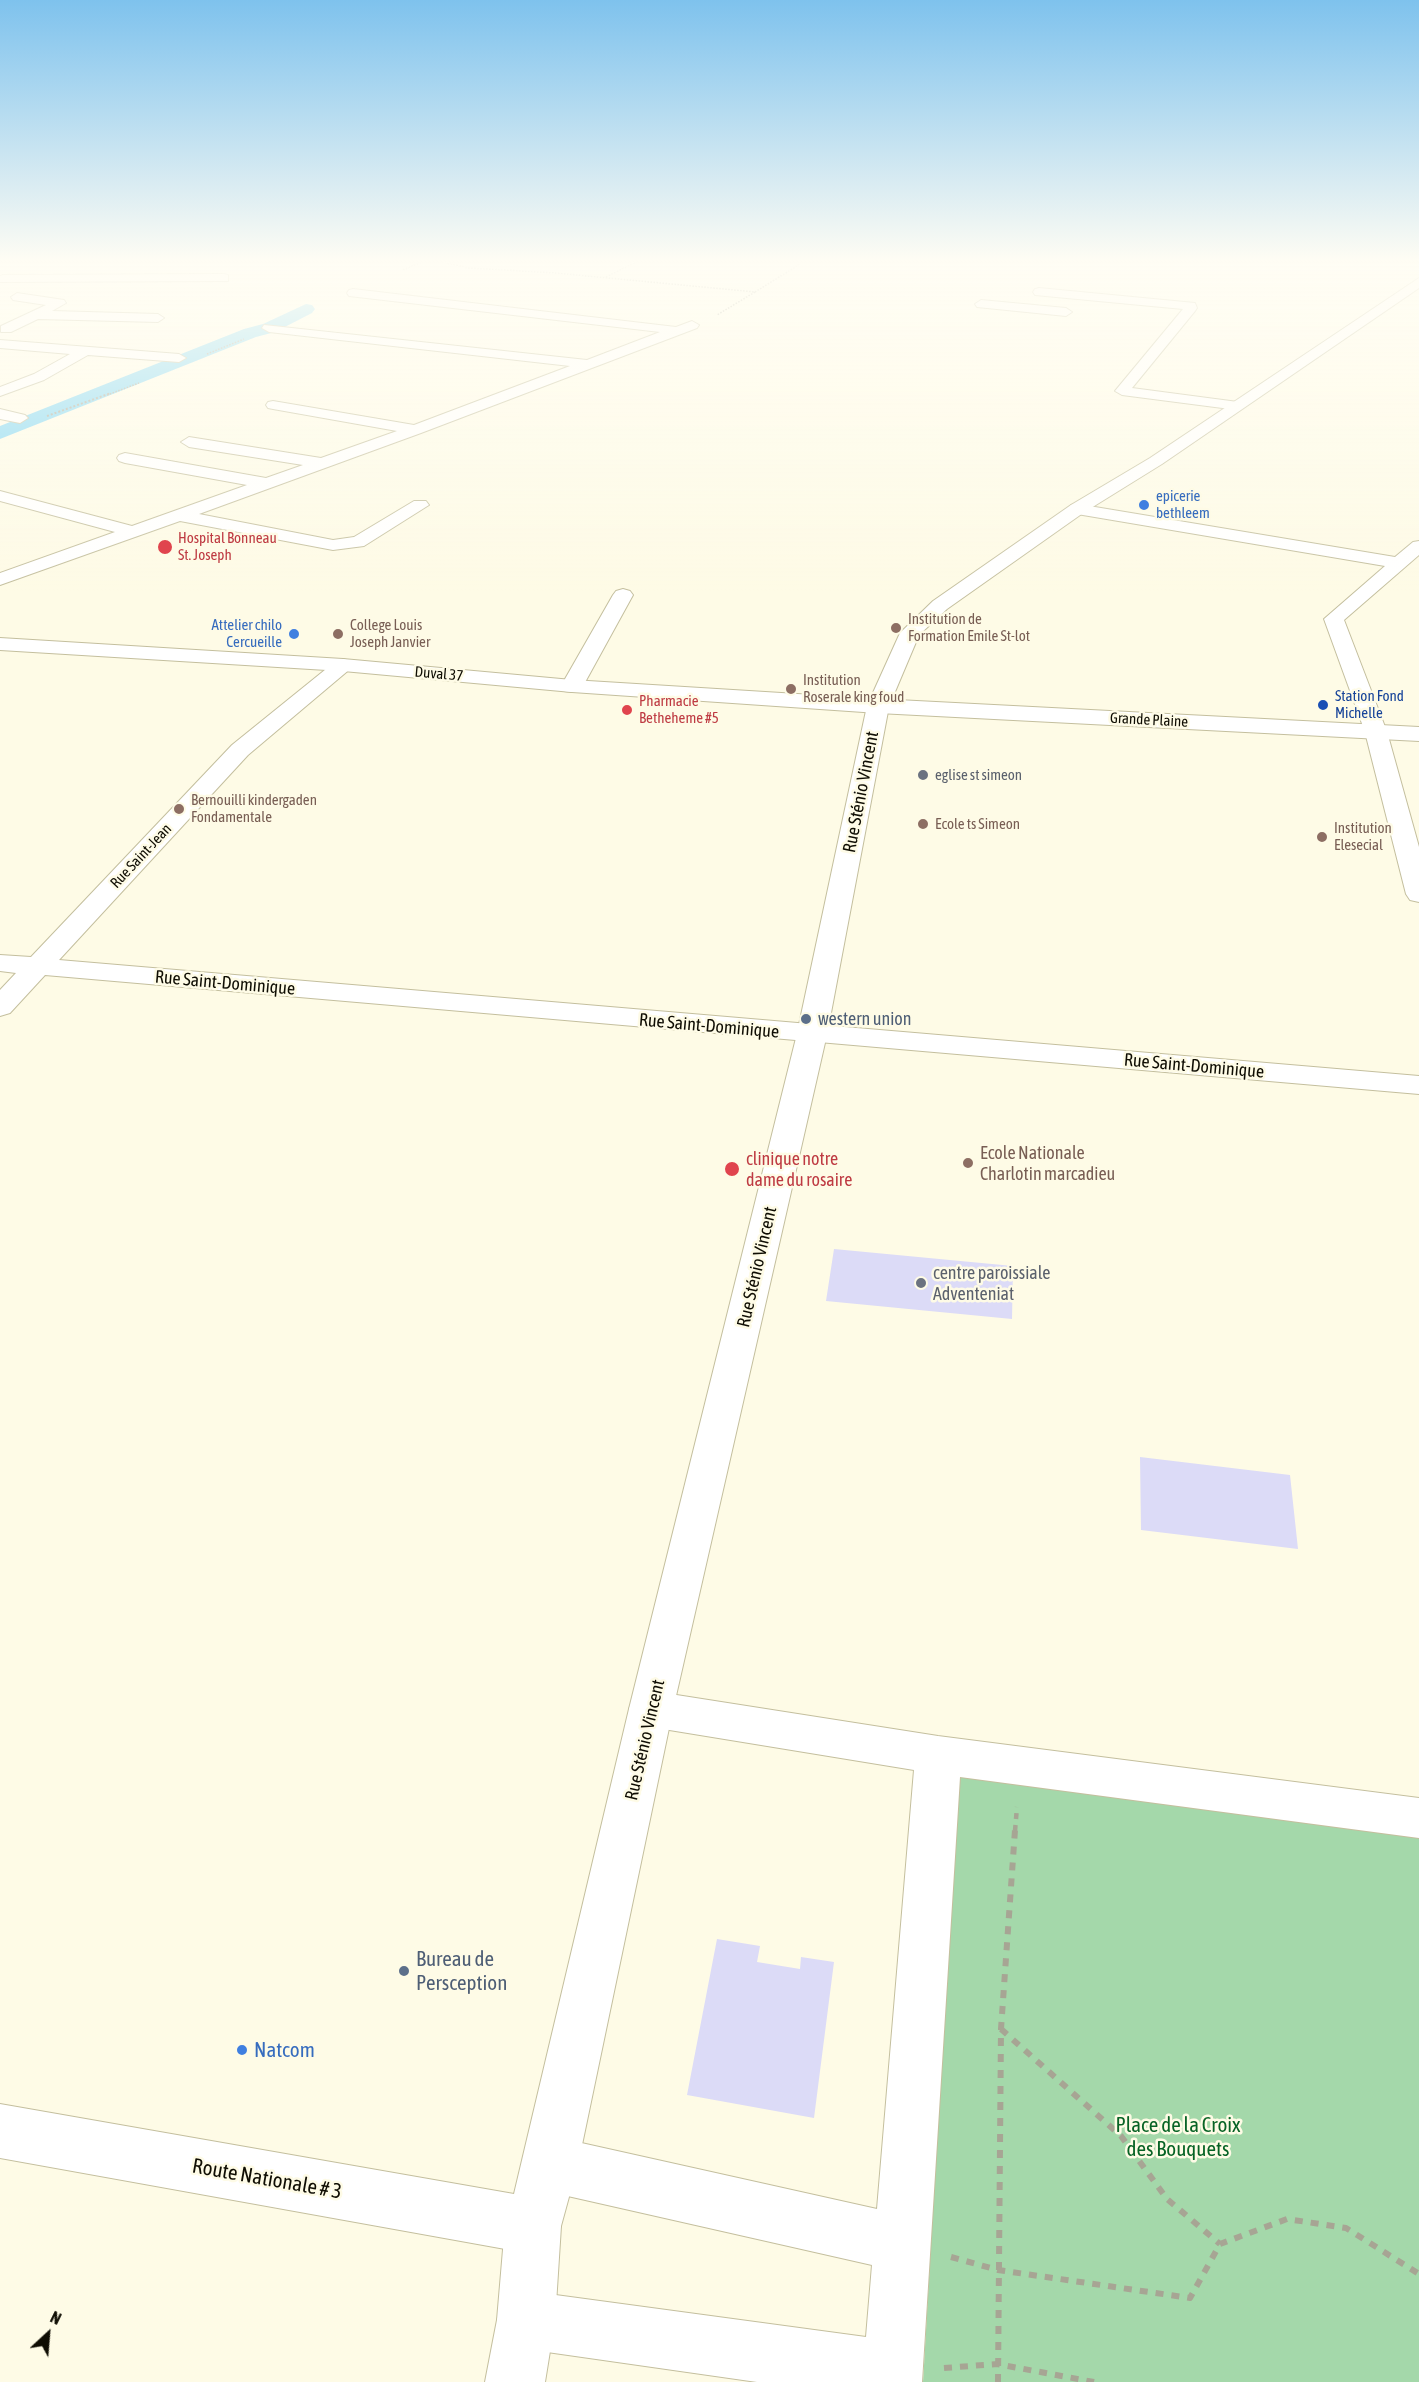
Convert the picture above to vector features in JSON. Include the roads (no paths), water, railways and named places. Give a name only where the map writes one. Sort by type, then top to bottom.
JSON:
[{"type":"street","points":[[0,393],[49,371]]},
{"type":"street","points":[[0,579],[323,464],[571,371]]},
{"type":"street","points":[[1136,371],[1122,391],[1238,406]]},
{"type":"street","name":"Rue Sténio Vincent","points":[[515,2382],[526,2320],[533,2226],[550,2164],[651,1709],[812,1034],[878,706],[910,633],[940,605],[1077,510],[1156,461],[1290,371]]},
{"type":"street","points":[[273,405],[416,430]]},
{"type":"street","points":[[0,414],[20,418]]},
{"type":"street","points":[[189,442],[323,464]]},
{"type":"street","points":[[125,458],[267,483]]},
{"type":"street","points":[[0,496],[132,531]]},
{"type":"street","points":[[176,515],[333,544],[358,542],[420,505]]},
{"type":"street","points":[[1077,510],[1400,563]]},
{"type":"street","points":[[1419,546],[1334,620],[1376,732],[1419,894]]},
{"type":"street","points":[[572,686],[623,595]]},
{"type":"street","name":"Duval 37","points":[[0,644],[343,665],[572,686],[878,706]]},
{"type":"street","name":"Rue Saint-Jean","points":[[0,1007],[240,750],[343,665]]},
{"type":"street","name":"Grande Plaine","points":[[878,706],[1419,734]]},
{"type":"street","name":"Rue Saint-Dominique","points":[[0,963],[1419,1085]]},
{"type":"street","points":[[651,1709],[938,1755],[1419,1818]]},
{"type":"street","points":[[526,2320],[892,2376],[938,1755]]},
{"type":"street","name":"Route Nationale # 3","points":[[0,2131],[533,2226]]},
{"type":"street","points":[[550,2164],[901,2243]]},
{"type":"waterway","points":[[0,433],[155,371]]},
{"type":"place","name":"epicerie bethleem","points":[[1144,505]]},
{"type":"place","name":"Hospital Bonneau St. Joseph","points":[[165,547]]},
{"type":"place","name":"Institution de Formation Emile St-lot","points":[[896,628]]},
{"type":"place","name":"Attelier chilo Cercueille","points":[[294,634]]},
{"type":"place","name":"College Louis Joseph Janvier","points":[[338,634]]},
{"type":"place","name":"Institution Roserale king foud","points":[[791,689]]},
{"type":"place","name":"Station Fond Michelle","points":[[1323,705]]},
{"type":"place","name":"Pharmacie Betheheme #5","points":[[627,710]]},
{"type":"place","name":"eglise st simeon","points":[[923,775]]},
{"type":"place","name":"Bernouilli kindergaden Fondamentale","points":[[179,809]]},
{"type":"place","name":"Ecole ts Simeon","points":[[923,824]]},
{"type":"place","name":"Institution Elesecial","points":[[1322,837]]},
{"type":"place","name":"western union","points":[[806,1019]]},
{"type":"place","name":"Ecole Nationale Charlotin marcadieu","points":[[968,1163]]},
{"type":"place","name":"clinique notre dame du rosaire","points":[[732,1169]]},
{"type":"place","name":"centre paroissiale Adventeniat","points":[[921,1283]]},
{"type":"place","name":"Bureau de Persception","points":[[404,1971]]},
{"type":"place","name":"Natcom","points":[[242,2050]]},
{"type":"park label","name":"Place de la Croix des Bouquets","points":[[1178,2137]]}]
